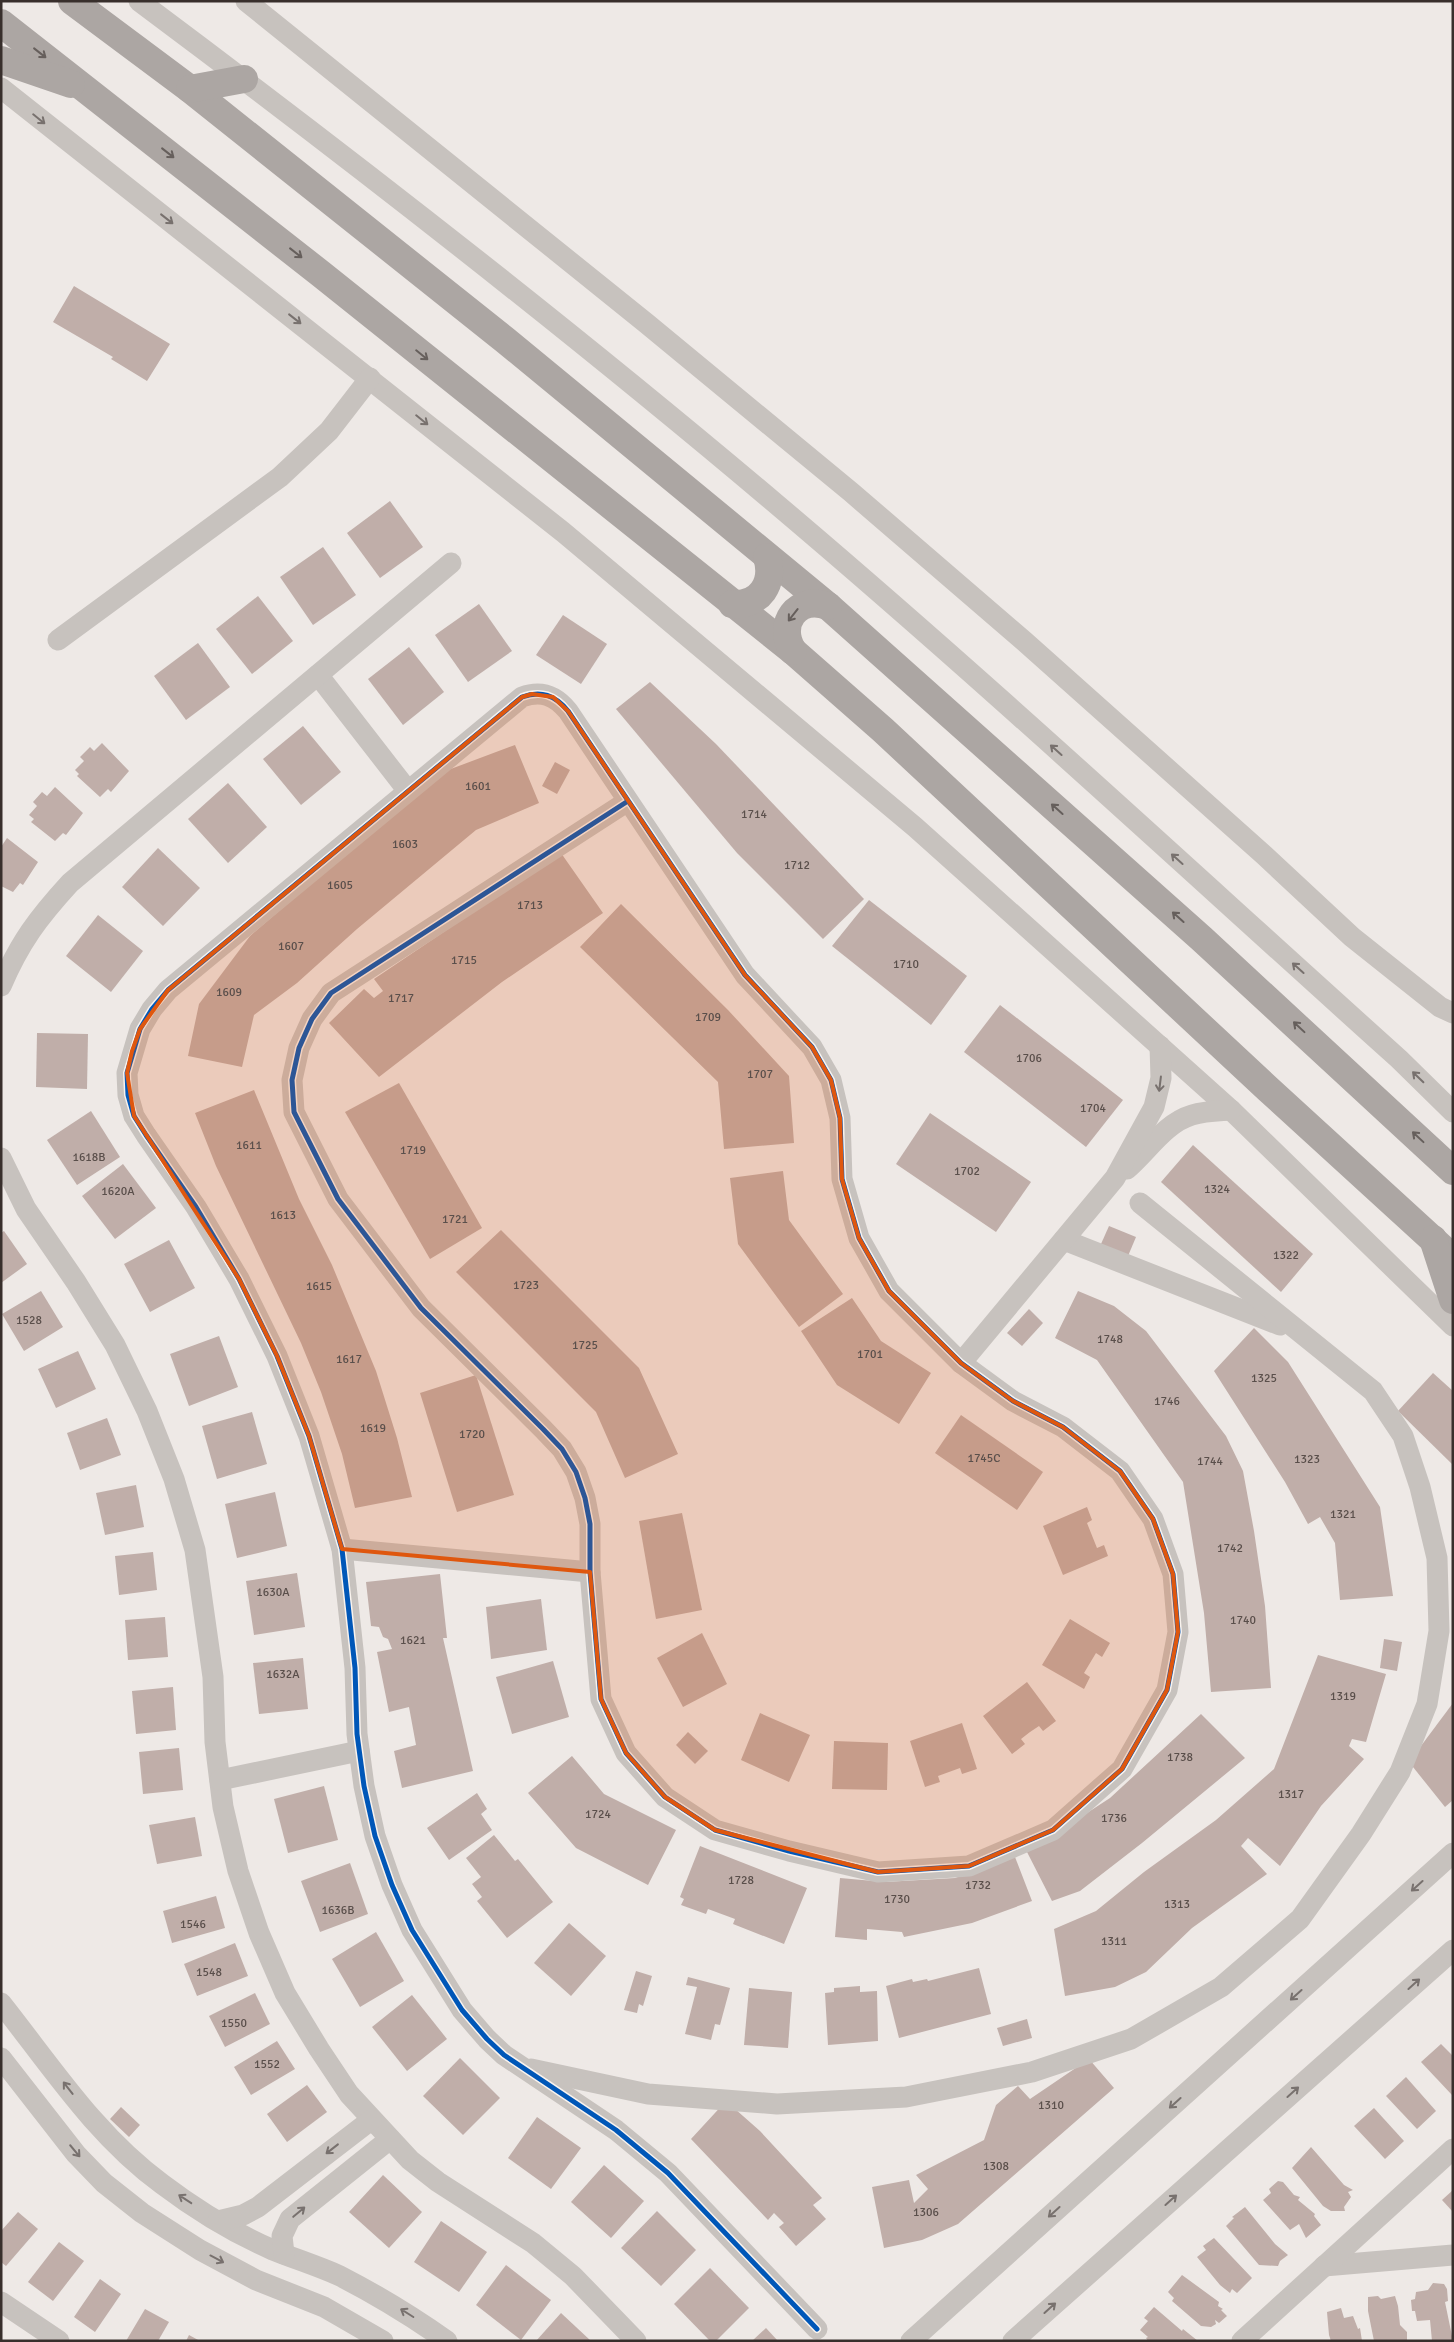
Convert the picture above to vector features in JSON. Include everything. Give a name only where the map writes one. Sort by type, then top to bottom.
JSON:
[{"type":"main road","points":[[72,1],[190,89],[504,340],[828,606],[1254,986],[1453,1171]]},
{"type":"main road","points":[[1,23],[321,274],[793,652],[884,730],[1268,1089],[1453,1258]]},
{"type":"main road","points":[[1,60],[41,75],[84,87]]},
{"type":"main road","points":[[190,89],[244,79]]},
{"type":"main road","points":[[732,604],[748,603],[762,594],[770,576],[767,557]]},
{"type":"main road","points":[[793,652],[786,629],[792,614],[805,605],[813,603],[828,606]]},
{"type":"main road","points":[[1432,1237],[1453,1300]]},
{"type":"street","points":[[139,1],[464,248],[781,508],[931,638],[1399,1059],[1453,1112]]},
{"type":"street","points":[[246,1],[631,310],[851,492],[1024,641],[1264,855],[1352,938],[1440,1007],[1453,1013]]},
{"type":"street","points":[[1,88],[563,532],[915,827],[1231,1110],[1453,1326]]},
{"type":"street","points":[[58,640],[280,477],[329,431],[370,378]]},
{"type":"street","points":[[1,986],[16,952],[40,915],[70,884],[451,563]]},
{"type":"street","points":[[318,675],[408,791]]},
{"type":"street","points":[[628,801],[332,993],[312,1019],[299,1048],[292,1080],[294,1112],[338,1198],[421,1308],[562,1449],[576,1472],[585,1498],[590,1524],[590,1572],[601,1699],[626,1753],[665,1797],[714,1830],[789,1851],[878,1872],[968,1866],[1053,1830],[1122,1769],[1167,1690],[1178,1632],[1173,1574],[1153,1519],[1120,1471],[1063,1427],[1014,1401],[961,1363],[889,1291],[859,1238],[842,1180],[840,1118],[831,1080],[812,1047],[745,975],[628,801],[561,703],[542,694],[522,697],[168,990],[152,1009],[140,1029],[127,1073],[128,1095],[134,1116],[196,1208],[234,1271],[277,1356],[309,1436],[342,1549],[355,1668],[364,1786],[375,1836],[392,1885],[412,1930],[462,2010],[487,2039],[504,2055],[616,2130],[668,2173],[816,2329]]},
{"type":"street","points":[[1115,1178],[1154,1107],[1161,1078],[1160,1046]]},
{"type":"street","points":[[961,1363],[1115,1178],[1182,1119],[1204,1112],[1231,1110]]},
{"type":"street","points":[[1,1158],[26,1209],[76,1282],[114,1345],[147,1411],[174,1479],[195,1550],[213,1677],[215,1742],[223,1807],[238,1871],[259,1933],[278,1976],[318,2049],[349,2094],[410,2160],[438,2182],[532,2243],[559,2265],[636,2341]]},
{"type":"street","points":[[522,2067],[648,2094],[776,2104],[906,2097],[1032,2072],[1131,2039],[1222,1987],[1300,1919],[1361,1834],[1400,1772],[1427,1704],[1440,1632],[1437,1558],[1420,1487],[1403,1436],[1372,1391],[1140,1203]]},
{"type":"street","points":[[1064,1240],[1300,1333]]},
{"type":"street","points":[[342,1549],[590,1572]]},
{"type":"street","points":[[220,1780],[360,1751]]},
{"type":"street","points":[[911,2341],[1453,1853]]},
{"type":"street","points":[[1014,2341],[1453,1950]]},
{"type":"street","points":[[1,2003],[102,2132],[127,2157],[162,2185],[218,2221],[284,2254],[338,2275],[407,2312],[447,2341]]},
{"type":"street","points":[[1,2058],[76,2154],[104,2183],[142,2213],[200,2250],[240,2271],[324,2307],[383,2341]]},
{"type":"street","points":[[218,2221],[243,2215],[258,2207],[371,2120]]},
{"type":"street","points":[[284,2254],[282,2236],[290,2219],[390,2138]]},
{"type":"street","points":[[1242,2341],[1453,2149]]},
{"type":"street","points":[[1324,2266],[1453,2255]]},
{"type":"street","points":[[4,2308],[59,2341]]},
{"type":"highlighted area","points":[[532,694],[553,697],[568,711],[745,975],[812,1047],[831,1080],[840,1118],[842,1179],[859,1238],[889,1291],[961,1363],[1013,1401],[1063,1427],[1120,1471],[1153,1519],[1173,1574],[1178,1632],[1167,1690],[1122,1769],[1053,1830],[969,1866],[878,1872],[715,1830],[665,1797],[626,1753],[601,1699],[590,1572],[342,1549],[309,1436],[277,1356],[239,1279],[134,1116],[127,1073],[132,1051],[140,1029],[168,990],[522,697]]},
{"type":"building","points":[[74,286],[170,344],[147,381],[111,359],[113,357],[53,322]]},
{"type":"building","points":[[390,501],[423,547],[380,578],[347,533]]},
{"type":"building","points":[[323,547],[356,595],[313,625],[280,577]]},
{"type":"building","points":[[258,596],[293,641],[252,674],[216,629]]},
{"type":"building","points":[[479,604],[512,651],[468,682],[435,635]]},
{"type":"building","points":[[563,615],[607,644],[581,684],[536,655]]},
{"type":"building","points":[[198,643],[230,687],[186,720],[154,676]]},
{"type":"building","points":[[409,647],[444,692],[403,725],[368,679]]},
{"type":"building","points":[[650,682],[716,744],[864,899],[823,939],[737,853],[616,709]]},
{"type":"building","points":[[303,726],[341,772],[301,805],[263,759]]},
{"type":"building","points":[[102,743],[129,771],[111,792],[108,789],[100,797],[77,776],[79,774],[75,770],[84,761],[80,757],[90,747],[94,751]]},
{"type":"building","points":[[515,745],[539,803],[476,830],[357,929],[297,983],[254,1015],[242,1067],[188,1056],[199,1004],[250,936],[440,773]]},
{"type":"building","points":[[555,762],[570,770],[557,794],[542,786]]},
{"type":"building","points":[[228,783],[267,827],[228,863],[188,819]]},
{"type":"building","points":[[55,787],[83,813],[66,835],[63,833],[55,841],[31,822],[34,819],[29,815],[37,806],[33,802],[42,792],[47,796]]},
{"type":"building","points":[[7,838],[38,862],[23,885],[20,883],[13,892],[1,886],[1,847]]},
{"type":"building","points":[[158,848],[200,888],[163,926],[122,887]]},
{"type":"building","points":[[561,853],[603,913],[502,982],[379,1077],[329,1023],[364,989],[374,998],[383,991],[374,979]]},
{"type":"building","points":[[869,900],[967,976],[931,1025],[832,946]]},
{"type":"building","points":[[621,904],[728,1010],[789,1076],[794,1143],[724,1149],[718,1082],[580,947]]},
{"type":"building","points":[[98,915],[143,951],[111,992],[66,956]]},
{"type":"building","points":[[1000,1005],[1123,1100],[1086,1147],[964,1052]]},
{"type":"building","points":[[37,1033],[88,1034],[87,1089],[36,1087]]},
{"type":"building","points":[[399,1083],[482,1228],[430,1259],[345,1112]]},
{"type":"building","points":[[254,1090],[299,1199],[332,1265],[376,1371],[397,1438],[412,1497],[355,1508],[342,1454],[321,1392],[301,1343],[216,1166],[195,1113]]},
{"type":"building","points":[[91,1111],[120,1157],[77,1185],[47,1140]]},
{"type":"building","points":[[930,1113],[1031,1182],[996,1232],[896,1164]]},
{"type":"building","points":[[1193,1145],[1313,1254],[1281,1292],[1161,1182]]},
{"type":"building","points":[[123,1164],[156,1208],[115,1239],[82,1196]]},
{"type":"building","points":[[783,1171],[789,1220],[843,1294],[799,1327],[738,1244],[730,1178]]},
{"type":"building","points":[[1109,1226],[1136,1237],[1128,1256],[1101,1244]]},
{"type":"building","points":[[501,1230],[639,1368],[678,1454],[625,1478],[596,1412],[456,1272]]},
{"type":"building","points":[[4,1231],[27,1264],[1,1283],[1,1233]]},
{"type":"building","points":[[169,1240],[195,1288],[150,1312],[124,1264]]},
{"type":"building","points":[[41,1291],[63,1327],[24,1351],[2,1314]]},
{"type":"building","points":[[1078,1291],[1114,1306],[1146,1331],[1226,1436],[1243,1471],[1254,1531],[1265,1606],[1271,1688],[1211,1692],[1204,1613],[1183,1482],[1097,1360],[1055,1338]]},
{"type":"building","points":[[852,1298],[881,1341],[931,1373],[899,1424],[837,1385],[801,1331]]},
{"type":"building","points":[[1029,1309],[1043,1323],[1022,1346],[1007,1333]]},
{"type":"building","points":[[1254,1328],[1288,1362],[1380,1507],[1393,1596],[1340,1600],[1335,1543],[1320,1517],[1308,1524],[1285,1482],[1214,1371]]},
{"type":"building","points":[[219,1336],[238,1387],[189,1406],[170,1354]]},
{"type":"building","points":[[78,1351],[96,1389],[56,1408],[38,1369]]},
{"type":"building","points":[[1433,1373],[1453,1391],[1453,1465],[1398,1411]]},
{"type":"building","points":[[476,1375],[514,1495],[457,1512],[420,1393]]},
{"type":"building","points":[[252,1412],[267,1464],[217,1479],[202,1426]]},
{"type":"building","points":[[961,1415],[1043,1472],[1017,1510],[935,1453]]},
{"type":"building","points":[[107,1418],[121,1455],[80,1470],[67,1433]]},
{"type":"building","points":[[136,1485],[144,1527],[105,1535],[96,1493]]},
{"type":"building","points":[[275,1492],[287,1546],[237,1558],[225,1504]]},
{"type":"building","points":[[1087,1507],[1092,1520],[1087,1523],[1097,1548],[1104,1545],[1108,1556],[1063,1575],[1043,1526]]},
{"type":"building","points":[[682,1513],[702,1610],[656,1619],[639,1521]]},
{"type":"building","points":[[153,1552],[157,1590],[119,1595],[115,1556]]},
{"type":"building","points":[[297,1573],[305,1627],[254,1635],[246,1581]]},
{"type":"building","points":[[440,1574],[447,1638],[443,1638],[473,1771],[402,1788],[394,1751],[416,1745],[409,1707],[389,1712],[377,1652],[392,1649],[388,1639],[383,1637],[379,1627],[371,1626],[366,1582]]},
{"type":"building","points":[[541,1599],[547,1650],[491,1659],[486,1607]]},
{"type":"building","points":[[165,1617],[168,1657],[128,1660],[125,1620]]},
{"type":"building","points":[[1070,1619],[1110,1643],[1102,1657],[1096,1653],[1084,1673],[1090,1677],[1084,1689],[1042,1665]]},
{"type":"building","points":[[702,1633],[727,1684],[683,1707],[657,1658]]},
{"type":"building","points":[[1384,1639],[1402,1642],[1397,1671],[1380,1668]]},
{"type":"building","points":[[1318,1655],[1386,1674],[1366,1742],[1352,1739],[1349,1746],[1364,1759],[1321,1806],[1280,1866],[1248,1838],[1241,1846],[1267,1874],[1192,1928],[1146,1972],[1115,1987],[1065,1996],[1054,1929],[1096,1911],[1144,1872],[1216,1820],[1274,1769]]},
{"type":"building","points":[[303,1658],[308,1709],[259,1714],[253,1663]]},
{"type":"building","points":[[553,1661],[569,1717],[512,1734],[496,1677]]},
{"type":"building","points":[[1027,1682],[1056,1721],[1043,1731],[1039,1726],[1030,1732],[1021,1739],[1025,1744],[1012,1754],[983,1716]]},
{"type":"building","points":[[173,1687],[176,1730],[136,1734],[132,1691]]},
{"type":"building","points":[[1453,1703],[1453,1800],[1445,1807],[1409,1762]]},
{"type":"building","points":[[760,1713],[810,1735],[789,1782],[741,1760]]},
{"type":"building","points":[[1201,1714],[1245,1758],[1142,1843],[1080,1891],[1052,1901],[1027,1852],[1110,1798]]},
{"type":"building","points":[[962,1723],[977,1769],[962,1774],[960,1768],[938,1776],[940,1782],[925,1787],[910,1741]]},
{"type":"building","points":[[688,1732],[708,1751],[695,1764],[676,1745]]},
{"type":"building","points":[[834,1741],[888,1743],[887,1790],[832,1789]]},
{"type":"building","points":[[179,1748],[183,1790],[143,1794],[139,1752]]},
{"type":"building","points":[[572,1756],[604,1794],[676,1830],[648,1885],[576,1848],[528,1793]]},
{"type":"building","points":[[324,1786],[338,1840],[288,1853],[274,1799]]},
{"type":"building","points":[[477,1793],[487,1809],[481,1814],[492,1830],[449,1860],[427,1828]]},
{"type":"building","points":[[195,1817],[202,1856],[157,1864],[149,1825]]},
{"type":"building","points":[[494,1835],[515,1861],[518,1859],[553,1902],[507,1938],[477,1901],[482,1897],[472,1884],[481,1877],[466,1858]]},
{"type":"building","points":[[700,1846],[807,1888],[784,1944],[733,1924],[735,1919],[708,1909],[706,1914],[681,1905],[684,1899],[680,1897]]},
{"type":"building","points":[[1015,1857],[1032,1901],[972,1923],[904,1937],[902,1932],[867,1929],[867,1940],[835,1937],[840,1878],[885,1882],[955,1878]]},
{"type":"building","points":[[350,1863],[368,1914],[320,1932],[301,1881]]},
{"type":"building","points":[[216,1896],[225,1928],[172,1943],[163,1911]]},
{"type":"building","points":[[569,1923],[606,1956],[571,1996],[534,1963]]},
{"type":"building","points":[[376,1932],[404,1981],[360,2007],[332,1959]]},
{"type":"building","points":[[235,1943],[248,1976],[197,1996],[184,1964]]},
{"type":"building","points":[[979,1968],[991,2014],[899,2038],[886,1986],[912,1979],[913,1982],[927,1979],[928,1981]]},
{"type":"building","points":[[636,1971],[652,1976],[643,2006],[639,2004],[637,2013],[624,2010]]},
{"type":"building","points":[[688,1977],[730,1988],[720,2025],[715,2024],[711,2040],[685,2034],[697,1987],[686,1985]]},
{"type":"building","points":[[860,1986],[860,1992],[877,1991],[878,2041],[828,2045],[825,1993],[834,1992],[834,1988]]},
{"type":"building","points":[[749,1988],[792,1992],[788,2048],[744,2045]]},
{"type":"building","points":[[255,1993],[270,2024],[225,2047],[209,2016]]},
{"type":"building","points":[[412,1995],[447,2039],[407,2071],[372,2027]]},
{"type":"building","points":[[1027,2019],[1032,2038],[1003,2046],[997,2028]]},
{"type":"building","points":[[277,2041],[295,2069],[251,2095],[234,2067]]},
{"type":"building","points":[[1441,2044],[1453,2056],[1452,2095],[1421,2062]]},
{"type":"building","points":[[460,2058],[500,2098],[463,2135],[423,2096]]},
{"type":"building","points":[[1089,2059],[1114,2088],[958,2224],[922,2240],[884,2248],[872,2187],[909,2180],[914,2203],[928,2189],[916,2175],[984,2140],[996,2105],[1018,2086],[1030,2099]]},
{"type":"building","points":[[1406,2077],[1436,2111],[1417,2129],[1386,2096]]},
{"type":"building","points":[[307,2085],[327,2112],[287,2142],[267,2114]]},
{"type":"building","points":[[726,2101],[760,2131],[822,2198],[813,2205],[826,2219],[796,2246],[779,2227],[784,2223],[774,2213],[768,2220],[691,2139]]},
{"type":"building","points":[[121,2107],[140,2125],[129,2137],[110,2119]]},
{"type":"building","points":[[1374,2108],[1404,2141],[1385,2159],[1354,2126]]},
{"type":"building","points":[[537,2117],[581,2148],[551,2189],[508,2158]]},
{"type":"building","points":[[1311,2147],[1344,2185],[1353,2190],[1348,2192],[1351,2197],[1344,2207],[1345,2211],[1331,2211],[1323,2206],[1292,2168]]},
{"type":"building","points":[[604,2165],[644,2201],[611,2238],[571,2202]]},
{"type":"building","points":[[383,2175],[422,2212],[389,2248],[349,2212]]},
{"type":"building","points":[[1278,2181],[1283,2182],[1294,2195],[1300,2197],[1298,2200],[1315,2214],[1314,2216],[1321,2225],[1306,2238],[1299,2224],[1290,2230],[1263,2200],[1271,2193],[1269,2189]]},
{"type":"building","points":[[1453,2190],[1453,2212],[1442,2200]]},
{"type":"building","points":[[1245,2207],[1275,2244],[1288,2255],[1280,2261],[1278,2266],[1259,2265],[1226,2226],[1234,2218],[1232,2217]]},
{"type":"building","points":[[657,2211],[696,2250],[661,2286],[621,2248]]},
{"type":"building","points":[[18,2212],[38,2229],[6,2266],[1,2262],[1,2231]]},
{"type":"building","points":[[441,2221],[487,2252],[459,2292],[414,2262]]},
{"type":"building","points":[[1214,2238],[1252,2278],[1237,2293],[1232,2289],[1230,2293],[1220,2285],[1197,2257],[1206,2250],[1203,2246]]},
{"type":"building","points":[[59,2242],[84,2261],[53,2301],[28,2282]]},
{"type":"building","points":[[506,2265],[551,2300],[521,2340],[476,2305]]},
{"type":"building","points":[[710,2268],[749,2308],[716,2341],[710,2341],[674,2304]]},
{"type":"building","points":[[1182,2275],[1219,2302],[1218,2306],[1223,2309],[1221,2310],[1227,2316],[1219,2323],[1215,2320],[1216,2324],[1211,2327],[1201,2326],[1172,2301],[1174,2298],[1168,2292]]},
{"type":"building","points":[[100,2279],[121,2294],[95,2332],[74,2317]]},
{"type":"building","points":[[1433,2283],[1444,2284],[1447,2289],[1448,2301],[1445,2302],[1453,2341],[1432,2341],[1430,2320],[1417,2321],[1415,2311],[1412,2311],[1411,2300],[1415,2299],[1416,2292],[1428,2290]]},
{"type":"building","points":[[1378,2296],[1381,2299],[1395,2296],[1400,2325],[1407,2332],[1407,2341],[1374,2341],[1368,2311],[1368,2297]]},
{"type":"building","points":[[1154,2307],[1182,2331],[1183,2329],[1198,2341],[1148,2341],[1146,2338],[1148,2337],[1140,2330],[1148,2321],[1144,2318]]},
{"type":"building","points":[[1341,2308],[1344,2318],[1353,2316],[1358,2329],[1360,2328],[1362,2341],[1331,2341],[1327,2312]]},
{"type":"building","points":[[145,2309],[169,2322],[158,2341],[126,2341]]},
{"type":"building","points":[[561,2313],[591,2341],[536,2341]]},
{"type":"building","points":[[766,2328],[778,2341],[752,2341]]},
{"type":"building","points":[[189,2335],[200,2341],[186,2341]]},
{"type":"cycle path","points":[[628,801],[331,993],[312,1019],[299,1048],[292,1080],[294,1112],[338,1199],[421,1308],[562,1449],[576,1472],[585,1498],[590,1524],[590,1572],[601,1699],[626,1753],[665,1797],[715,1830],[789,1851],[878,1872],[969,1866],[1053,1830],[1122,1769],[1167,1690],[1178,1632],[1173,1574],[1153,1519],[1120,1471],[1063,1427],[1013,1401],[961,1363],[889,1291],[859,1238],[842,1179],[840,1118],[831,1080],[812,1047],[745,975],[568,711],[558,701],[541,694],[522,697],[168,990],[152,1009],[140,1029],[127,1073],[128,1095],[134,1116],[196,1207],[239,1279],[277,1356],[309,1436],[342,1549],[355,1668],[357,1734],[364,1786],[375,1836],[392,1885],[412,1930],[462,2010],[487,2039],[504,2055],[616,2130],[668,2173],[817,2329]]}]
